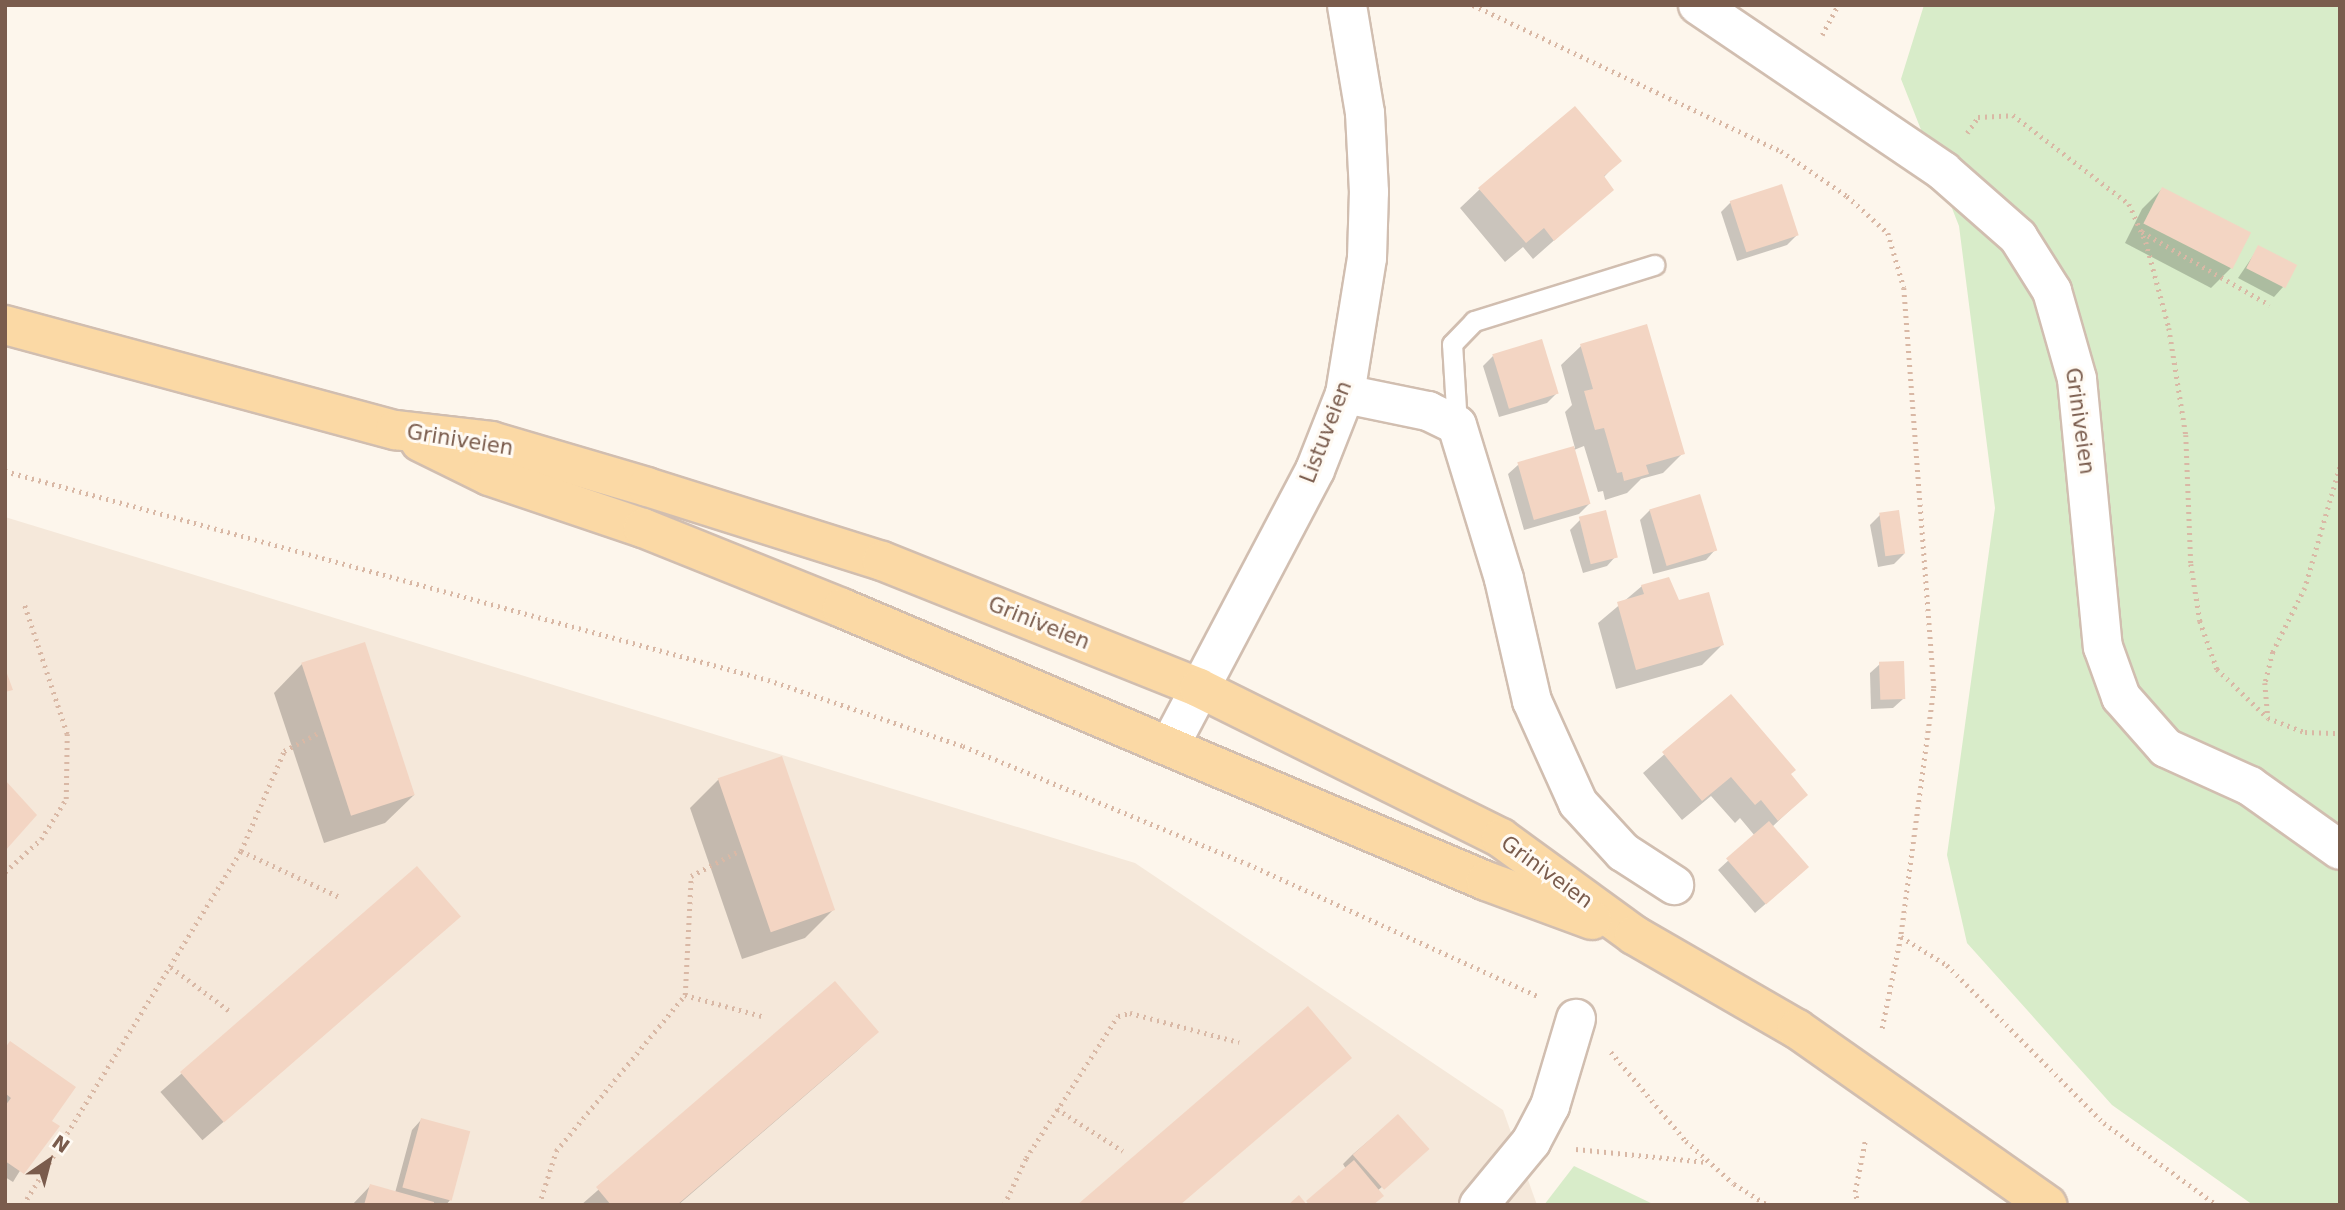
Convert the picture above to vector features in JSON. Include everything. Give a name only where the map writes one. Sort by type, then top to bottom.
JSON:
[{"type":"main road","name":"Griniveien","points":[[5,325],[395,430],[491,441],[858,553],[1199,688],[1501,838],[1634,935],[1797,1029],[2047,1205]]},
{"type":"main road","name":"Griniveien","points":[[395,430],[489,476],[643,528],[1170,745],[1486,881],[1634,935]]},
{"type":"street","name":"Listuveien","points":[[1170,745],[1315,470],[1345,394],[1367,258],[1369,192],[1365,113],[1347,5]]},
{"type":"street","name":"Griniveien","points":[[1698,5],[1943,171],[2018,237],[2052,291],[2077,379],[2103,647],[2121,698],[2166,748],[2250,786],[2340,850]]},
{"type":"street","points":[[1345,394],[1428,411],[1457,425],[1504,579],[1532,701],[1578,803],[1623,852],[1674,885]]},
{"type":"street","points":[[1479,1205],[1525,1150],[1550,1106],[1576,1018]]},
{"type":"lane","points":[[1457,425],[1452,344],[1474,321],[1654,265]]},
{"type":"path","points":[[1473,5],[1781,151],[1847,196],[1888,233],[1905,288],[1934,689],[1901,937],[1882,1030]]},
{"type":"path","points":[[1943,171],[1978,117],[2013,115],[2100,178],[2129,204],[2141,231],[2169,327],[2186,435],[2191,564],[2200,621],[2217,669],[2267,718],[2305,732],[2340,733]]},
{"type":"path","points":[[2141,231],[2270,305]]},
{"type":"path","points":[[2267,718],[2265,683],[2273,652],[2305,588],[2340,467]]},
{"type":"path","points":[[5,471],[768,680],[963,746],[1248,864],[1535,994],[1576,1018],[1707,1162],[1767,1205]]},
{"type":"path","points":[[5,872],[41,839],[66,799],[67,734],[24,604]]},
{"type":"path","points":[[23,1205],[241,852],[284,751],[320,732]]},
{"type":"path","points":[[241,852],[342,898]]},
{"type":"path","points":[[540,1205],[556,1151],[685,995],[691,876],[737,852]]},
{"type":"path","points":[[1901,937],[1948,965],[2104,1123],[2217,1205]]},
{"type":"path","points":[[171,967],[231,1012]]},
{"type":"path","points":[[685,995],[762,1016]]},
{"type":"path","points":[[1004,1205],[1026,1158],[1118,1016],[1130,1013],[1239,1042]]},
{"type":"path","points":[[1057,1109],[1123,1151]]},
{"type":"path","points":[[1858,1205],[1855,1192],[1865,1141]]},
{"type":"path","points":[[1525,1150],[1570,1149],[1707,1162]]},
{"type":"shaded area","points":[[5,517],[1135,863],[1503,1110],[1537,1205],[5,1205]]},
{"type":"green space","points":[[1924,5],[2340,5],[2340,1205],[2253,1205],[2112,1105],[1967,943],[1947,855],[1995,508],[1959,226],[1901,79]]},
{"type":"green space","points":[[1574,1166],[1655,1205],[1544,1205]]},
{"type":"building","points":[[1575,106],[1622,161],[1604,176],[1614,190],[1554,241],[1544,228],[1526,243],[1478,188]]},
{"type":"building","points":[[1782,184],[1799,235],[1746,252],[1730,201]]},
{"type":"building","points":[[2162,187],[2251,232],[2232,269],[2143,224]]},
{"type":"building","points":[[2258,245],[2297,265],[2285,288],[2246,268]]},
{"type":"building","points":[[1647,324],[1685,454],[1646,465],[1649,474],[1624,481],[1622,472],[1617,473],[1604,428],[1595,430],[1584,391],[1593,389],[1580,344]]},
{"type":"building","points":[[1542,339],[1559,394],[1509,409],[1492,354]]},
{"type":"building","points":[[1574,446],[1591,504],[1534,520],[1517,462]]},
{"type":"building","points":[[1700,494],[1717,550],[1667,566],[1649,509]]},
{"type":"building","points":[[1606,510],[1618,558],[1591,564],[1579,517]]},
{"type":"building","points":[[1899,510],[1905,554],[1885,556],[1879,513]]},
{"type":"building","points":[[1669,577],[1679,600],[1709,592],[1724,645],[1636,670],[1617,602],[1644,594],[1641,585]]},
{"type":"building","points":[[365,642],[415,795],[351,816],[301,663]]},
{"type":"building","points":[[1904,661],[1905,699],[1880,700],[1879,662]]},
{"type":"building","points":[[5,668],[13,690],[5,692]]},
{"type":"building","points":[[1731,694],[1796,770],[1791,774],[1808,795],[1778,821],[1761,800],[1755,805],[1731,777],[1702,801],[1662,752]]},
{"type":"building","points":[[782,756],[835,910],[771,932],[718,778]]},
{"type":"building","points":[[5,780],[37,815],[5,851]]},
{"type":"building","points":[[1769,821],[1809,867],[1766,904],[1726,858]]},
{"type":"building","points":[[417,866],[461,917],[224,1123],[180,1072]]},
{"type":"building","points":[[835,981],[879,1032],[677,1205],[611,1205],[596,1187]]},
{"type":"building","points":[[1308,1006],[1352,1058],[1180,1205],[1077,1205]]},
{"type":"building","points":[[10,1041],[76,1087],[52,1121],[60,1126],[24,1174],[5,1161],[5,1106],[11,1098],[5,1093],[5,1048]]},
{"type":"building","points":[[1398,1114],[1429,1149],[1384,1190],[1353,1155]]},
{"type":"building","points":[[421,1118],[470,1131],[452,1201],[402,1188]]},
{"type":"building","points":[[1354,1160],[1384,1196],[1373,1205],[1310,1205],[1306,1201]]},
{"type":"building","points":[[370,1184],[434,1202],[434,1205],[364,1205]]},
{"type":"building","points":[[1299,1195],[1307,1205],[1288,1205]]}]
